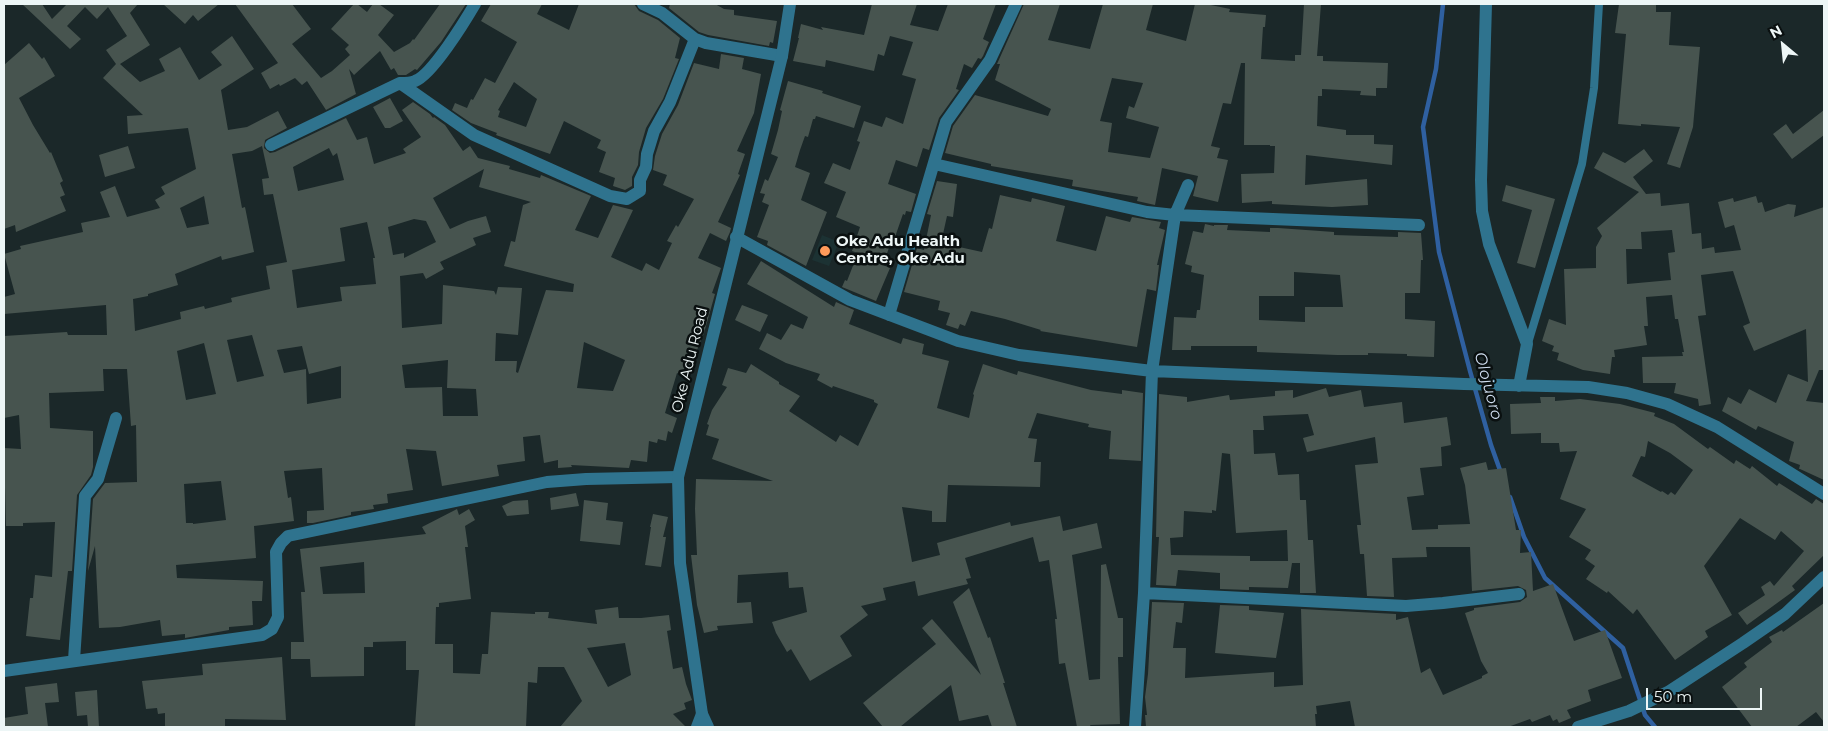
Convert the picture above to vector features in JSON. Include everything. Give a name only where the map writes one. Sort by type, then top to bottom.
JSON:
[{"type":"street","points":[[271,145],[400,83],[416,82],[431,69],[475,4]]},
{"type":"street","points":[[643,4],[662,13],[695,39],[706,43],[782,56]]},
{"type":"street","name":"Oke Adu Road","points":[[708,727],[702,714],[680,563],[678,477],[782,56],[790,4]]},
{"type":"street","points":[[889,315],[946,122],[990,60],[1016,4]]},
{"type":"street","points":[[1486,4],[1481,180],[1482,211],[1489,244],[1527,344],[1519,386]]},
{"type":"street","points":[[400,83],[474,135],[610,196],[627,199],[640,191],[640,180],[646,167],[646,154],[654,131],[670,102],[695,39]]},
{"type":"street","points":[[934,164],[1147,212],[1175,215],[1419,225]]},
{"type":"street","points":[[1135,727],[1144,593],[1152,371],[1175,215],[1188,185]]},
{"type":"street","points":[[736,237],[850,300],[958,341],[1019,355],[1152,371],[1464,384],[1588,387],[1627,392],[1667,404],[1717,427],[1824,494]]},
{"type":"street","points":[[74,660],[85,496],[98,479],[116,418]]},
{"type":"street","points":[[4,671],[262,635],[272,628],[278,617],[276,552],[288,536],[547,482],[586,478],[678,477]]},
{"type":"street","points":[[1578,727],[1645,704],[1668,692],[1744,643],[1784,614],[1824,577]]},
{"type":"street","points":[[1144,593],[1406,606],[1519,594]]},
{"type":"street","points":[[697,727],[702,714]]},
{"type":"lane","points":[[1527,344],[1582,164],[1594,88],[1599,4]]},
{"type":"shaded area","name":"Oke Adu Health Centre, Oke Adu","points":[[822,235],[839,242],[829,266],[812,260]]},
{"type":"building","points":[[22,4],[42,4],[52,19],[67,4],[138,4],[130,13],[150,45],[120,64],[140,82],[165,71],[159,59],[180,47],[199,80],[222,65],[211,52],[232,36],[254,69],[221,90],[228,130],[247,127],[278,111],[287,128],[265,140],[264,148],[270,153],[346,118],[357,140],[367,137],[374,164],[406,153],[403,149],[421,137],[402,110],[413,102],[445,125],[463,151],[470,146],[478,158],[510,166],[509,169],[540,178],[541,175],[591,196],[575,230],[598,238],[613,205],[633,210],[611,257],[642,271],[646,263],[659,270],[672,243],[667,241],[676,225],[678,227],[694,199],[663,185],[667,175],[653,170],[662,134],[678,105],[694,63],[719,69],[721,54],[744,58],[742,69],[761,74],[754,113],[737,151],[745,154],[738,174],[740,175],[718,222],[731,228],[730,232],[726,241],[710,233],[698,258],[721,268],[712,293],[715,294],[704,333],[686,377],[677,373],[665,413],[677,418],[672,433],[668,431],[666,441],[658,439],[657,443],[649,441],[647,462],[631,460],[629,468],[571,465],[572,467],[558,468],[558,460],[544,463],[540,435],[523,437],[525,461],[497,465],[499,476],[442,486],[436,451],[406,449],[413,490],[387,494],[388,503],[373,505],[374,509],[351,512],[351,515],[313,523],[307,523],[307,511],[324,510],[322,468],[284,471],[288,498],[291,497],[294,521],[254,526],[256,558],[176,565],[177,578],[263,581],[262,601],[252,601],[253,625],[229,627],[229,630],[185,638],[185,634],[162,636],[160,620],[120,627],[99,628],[95,546],[88,571],[93,499],[105,483],[137,482],[136,425],[131,426],[127,369],[103,369],[104,391],[49,393],[50,428],[93,431],[93,467],[91,475],[77,495],[72,571],[68,571],[60,640],[26,636],[30,598],[33,598],[35,575],[52,577],[55,522],[23,523],[23,526],[6,526],[4,448],[21,449],[19,415],[4,418],[4,336],[67,332],[68,335],[107,335],[106,305],[4,314],[4,297],[15,294],[4,254],[21,249],[20,246],[83,232],[81,223],[110,217],[100,192],[115,186],[127,217],[160,208],[155,200],[165,194],[161,187],[196,169],[188,128],[128,134],[127,116],[143,115],[103,78],[116,64],[106,50],[127,36],[108,7],[97,19],[85,7],[67,26],[81,39],[70,49]],"holes":[[[262,146],[269,178],[262,179],[264,195],[273,194],[287,262],[266,266],[270,289],[231,298],[232,302],[205,309],[204,306],[180,312],[181,319],[135,331],[133,299],[148,296],[148,294],[178,285],[175,274],[221,256],[222,260],[254,252],[245,207],[242,208],[232,154],[252,151]],[[329,148],[333,156],[337,153],[344,180],[298,191],[293,167]],[[484,169],[479,187],[531,202],[523,205],[515,242],[511,241],[504,266],[574,284],[573,292],[546,290],[518,373],[516,372],[517,361],[495,361],[496,333],[518,335],[522,288],[498,287],[496,295],[494,291],[443,285],[442,324],[402,328],[400,276],[423,273],[426,279],[444,269],[440,262],[476,245],[473,238],[491,232],[486,216],[450,229],[433,198]],[[204,196],[209,224],[187,228],[180,208]],[[414,219],[426,221],[436,242],[404,258],[404,253],[393,255],[388,227]],[[367,222],[375,258],[373,258],[376,284],[340,287],[342,301],[297,308],[292,270],[345,261],[340,228]],[[252,335],[264,376],[237,382],[227,340]],[[584,342],[625,360],[613,391],[577,388]],[[204,343],[216,394],[186,400],[177,351]],[[302,346],[309,374],[341,366],[341,398],[307,404],[306,369],[284,373],[277,350]],[[448,360],[447,388],[476,389],[478,416],[443,416],[442,387],[405,388],[402,365]],[[221,481],[226,520],[186,523],[184,484]]]},
{"type":"building","points":[[163,4],[219,4],[198,21],[193,15],[185,24]]},
{"type":"building","points":[[235,4],[292,4],[311,29],[292,44],[321,78],[350,55],[345,49],[349,45],[331,29],[354,4],[357,4],[367,12],[373,4],[379,4],[394,15],[378,35],[394,52],[414,40],[440,4],[466,4],[441,42],[417,70],[415,69],[406,75],[398,75],[394,68],[391,70],[380,51],[354,75],[349,69],[356,94],[326,110],[307,81],[302,85],[295,78],[270,89],[261,73],[278,63]]},
{"type":"building","points":[[491,4],[542,4],[537,14],[569,30],[579,4],[634,4],[639,11],[658,20],[680,38],[675,58],[679,59],[663,99],[646,128],[639,152],[638,165],[632,177],[632,186],[625,190],[613,186],[615,178],[599,172],[606,152],[597,148],[601,140],[564,121],[550,154],[496,135],[497,133],[471,123],[452,110],[455,103],[467,108],[485,78],[495,83],[517,42],[481,21]],"holes":[[[514,82],[537,99],[526,127],[498,117],[500,111],[498,110]]]},
{"type":"building","points":[[670,4],[715,4],[724,9],[734,10],[734,15],[777,21],[773,43],[770,42],[769,46],[699,32],[669,8]]},
{"type":"building","points":[[872,4],[917,4],[910,25],[938,31],[948,4],[996,4],[983,39],[989,42],[983,56],[981,59],[978,58],[972,68],[964,64],[956,89],[959,90],[939,118],[929,150],[923,148],[917,167],[896,160],[888,184],[916,194],[911,212],[906,211],[905,215],[903,214],[895,237],[893,236],[883,265],[890,268],[876,301],[842,287],[845,280],[847,281],[858,253],[852,251],[860,227],[836,217],[846,192],[824,183],[833,163],[850,170],[860,142],[857,141],[864,121],[882,127],[886,117],[903,124],[916,79],[902,75],[913,42],[890,36],[884,56],[878,54],[874,71],[826,60],[825,67],[793,61],[801,24],[823,30],[821,27],[864,35]]},
{"type":"building","points":[[1024,4],[1060,4],[1048,40],[1090,49],[1103,4],[1153,4],[1146,30],[1186,41],[1195,4],[1206,4],[1230,9],[1229,12],[1266,15],[1265,27],[1263,27],[1261,59],[1295,61],[1295,55],[1301,55],[1304,4],[1321,4],[1317,56],[1323,56],[1323,61],[1388,63],[1387,88],[1376,88],[1376,96],[1360,95],[1361,91],[1322,89],[1322,96],[1318,96],[1317,126],[1346,130],[1346,135],[1374,135],[1374,144],[1393,145],[1392,165],[1306,155],[1305,185],[1367,179],[1368,205],[1332,207],[1272,204],[1272,201],[1242,203],[1241,174],[1274,173],[1275,146],[1244,145],[1245,63],[1241,63],[1231,104],[1223,103],[1211,146],[1220,148],[1217,158],[1228,160],[1218,202],[1193,196],[1198,176],[1162,168],[1155,205],[1137,201],[1138,197],[1072,186],[1073,180],[991,166],[991,164],[945,153],[953,126],[975,95],[1048,116],[1051,109],[995,80],[1000,64],[997,64]],"holes":[[[1112,78],[1143,83],[1134,108],[1129,106],[1126,118],[1159,127],[1150,158],[1108,152],[1112,123],[1100,121]]]},
{"type":"building","points":[[1619,4],[1656,4],[1656,12],[1671,12],[1669,45],[1700,47],[1693,127],[1680,168],[1667,164],[1680,127],[1618,124],[1626,34],[1615,33]]},
{"type":"building","points":[[29,43],[42,59],[44,57],[55,76],[19,98],[33,125],[51,152],[63,181],[60,183],[65,195],[60,197],[66,211],[16,232],[15,225],[4,229],[4,65]]},
{"type":"building","points":[[788,81],[823,91],[822,93],[861,106],[854,128],[816,116],[813,119],[808,137],[805,136],[800,150],[795,167],[810,173],[801,200],[827,212],[806,266],[767,245],[768,241],[757,237],[769,205],[762,202],[765,194],[760,193],[765,179],[768,181],[778,157],[771,154]]},
{"type":"building","points":[[390,98],[403,121],[390,128],[385,128],[373,107]]},
{"type":"building","points":[[1824,110],[1824,135],[1792,159],[1773,134],[1786,124],[1793,134]]},
{"type":"building","points":[[128,146],[135,168],[105,177],[99,155]]},
{"type":"building","points":[[1644,149],[1653,161],[1633,177],[1646,194],[1660,193],[1661,206],[1689,203],[1692,234],[1701,233],[1702,249],[1714,247],[1715,253],[1741,250],[1734,225],[1725,228],[1718,202],[1733,198],[1734,202],[1756,196],[1758,203],[1762,202],[1765,212],[1788,204],[1796,205],[1794,217],[1824,207],[1824,370],[1819,370],[1806,401],[1824,403],[1824,480],[1799,469],[1800,465],[1789,461],[1794,442],[1758,426],[1756,430],[1722,411],[1728,397],[1741,404],[1749,389],[1776,403],[1788,374],[1808,382],[1806,329],[1754,351],[1743,326],[1750,323],[1733,271],[1701,275],[1706,315],[1698,316],[1711,404],[1699,406],[1698,399],[1674,393],[1676,383],[1643,383],[1642,357],[1683,356],[1682,352],[1684,352],[1678,319],[1675,319],[1672,295],[1646,297],[1648,326],[1644,326],[1647,345],[1614,350],[1615,357],[1612,357],[1610,374],[1583,370],[1557,360],[1559,353],[1552,351],[1554,346],[1542,341],[1549,319],[1566,325],[1564,269],[1596,268],[1596,247],[1602,236],[1597,228],[1639,192],[1594,168],[1603,152],[1625,163]],"holes":[[[1672,230],[1675,252],[1668,253],[1671,280],[1627,284],[1626,249],[1642,249],[1641,232]]]},
{"type":"building","points":[[937,181],[957,184],[953,217],[947,216],[941,243],[982,252],[989,228],[992,229],[1000,195],[1031,202],[1032,198],[1065,206],[1056,241],[1096,251],[1106,216],[1130,222],[1132,217],[1161,222],[1159,228],[1165,230],[1157,265],[1159,265],[1156,291],[1147,289],[1137,347],[1040,331],[1005,319],[971,311],[965,326],[960,324],[958,329],[946,325],[950,313],[938,310],[940,301],[904,292],[917,248],[924,250],[931,215],[927,214]]},
{"type":"building","points":[[1506,185],[1555,199],[1535,268],[1517,263],[1532,210],[1502,201]]},
{"type":"building","points":[[1205,224],[1214,226],[1228,225],[1227,230],[1270,232],[1270,228],[1278,228],[1334,232],[1334,235],[1398,237],[1398,232],[1421,233],[1423,260],[1421,260],[1420,293],[1405,293],[1405,319],[1435,321],[1434,357],[1407,356],[1407,354],[1368,353],[1368,355],[1337,355],[1257,352],[1257,346],[1191,346],[1191,350],[1172,350],[1174,317],[1196,318],[1197,310],[1200,310],[1204,275],[1191,272],[1192,266],[1185,264],[1193,231],[1203,233]],"holes":[[[1294,272],[1340,275],[1343,307],[1305,307],[1305,322],[1259,320],[1259,296],[1294,296]]]},
{"type":"building","points":[[761,261],[834,307],[836,302],[854,310],[849,324],[901,344],[903,338],[924,344],[922,354],[949,361],[937,408],[969,418],[973,394],[983,364],[1017,375],[1018,371],[1091,390],[1122,394],[1122,390],[1143,393],[1141,461],[1109,459],[1111,431],[1088,427],[1089,424],[1037,413],[1028,438],[1037,439],[1034,462],[1041,462],[1040,487],[948,485],[946,522],[932,522],[932,511],[902,507],[912,562],[940,555],[937,543],[1010,522],[1011,526],[1060,516],[1063,531],[1097,523],[1102,548],[1072,555],[1089,680],[1100,679],[1101,565],[1106,564],[1118,618],[1123,618],[1123,657],[1118,657],[1120,724],[1077,727],[1065,663],[1059,664],[1055,619],[1057,619],[1049,560],[1039,562],[1033,537],[965,558],[971,578],[966,579],[968,584],[918,596],[915,581],[883,588],[886,600],[861,606],[868,615],[840,636],[852,656],[810,681],[791,649],[787,652],[772,622],[807,612],[803,587],[789,588],[788,572],[738,575],[737,603],[751,602],[753,623],[717,626],[718,630],[704,633],[697,605],[691,555],[697,555],[696,479],[773,481],[712,459],[719,439],[706,435],[709,425],[707,424],[712,410],[727,387],[722,385],[728,368],[746,373],[751,364],[800,396],[789,411],[836,442],[840,435],[858,446],[878,404],[874,400],[833,386],[832,388],[817,380],[820,374],[786,363],[759,349],[767,333],[781,340],[791,324],[803,329],[808,317],[747,284]]},
{"type":"building","points":[[742,305],[768,315],[760,332],[735,320]]},
{"type":"building","points":[[1326,388],[1329,397],[1361,390],[1364,407],[1402,402],[1404,423],[1447,417],[1451,445],[1441,447],[1442,466],[1420,468],[1424,495],[1407,497],[1412,530],[1438,529],[1438,525],[1470,524],[1465,485],[1460,468],[1486,462],[1488,470],[1506,468],[1516,530],[1521,530],[1520,553],[1531,552],[1533,591],[1553,584],[1574,641],[1605,630],[1622,678],[1588,690],[1591,701],[1567,710],[1571,718],[1559,723],[1557,719],[1553,721],[1550,715],[1532,722],[1530,719],[1508,727],[1355,727],[1350,701],[1316,706],[1316,727],[1146,727],[1145,697],[1152,602],[1184,603],[1182,623],[1176,622],[1173,648],[1186,648],[1185,678],[1274,672],[1274,687],[1303,685],[1301,609],[1396,614],[1396,620],[1408,617],[1421,673],[1430,668],[1443,695],[1482,678],[1482,676],[1488,673],[1481,661],[1465,613],[1474,610],[1474,608],[1520,602],[1527,597],[1526,590],[1518,586],[1472,591],[1470,547],[1426,547],[1427,557],[1392,558],[1394,597],[1367,596],[1364,554],[1360,554],[1357,525],[1361,525],[1355,465],[1378,463],[1375,437],[1307,452],[1303,438],[1314,435],[1308,414],[1263,416],[1264,430],[1253,430],[1254,454],[1275,453],[1278,475],[1299,474],[1300,500],[1306,500],[1308,540],[1313,540],[1316,593],[1300,593],[1300,563],[1292,563],[1288,588],[1249,587],[1249,590],[1220,589],[1220,573],[1178,570],[1176,586],[1156,585],[1159,537],[1156,537],[1159,394],[1187,397],[1187,402],[1229,395],[1230,400],[1275,396],[1275,391],[1293,390],[1293,398]],"holes":[[[1222,453],[1230,454],[1236,533],[1287,530],[1288,561],[1250,561],[1250,556],[1171,555],[1170,538],[1183,537],[1184,511],[1212,513],[1212,510],[1216,511]]]},
{"type":"building","points":[[1540,397],[1555,397],[1555,401],[1580,399],[1620,404],[1655,413],[1654,416],[1674,424],[1708,449],[1710,447],[1734,464],[1736,460],[1750,469],[1752,466],[1777,486],[1779,483],[1812,504],[1816,499],[1824,504],[1824,555],[1792,586],[1795,590],[1747,625],[1738,613],[1765,595],[1761,587],[1770,581],[1774,586],[1804,551],[1781,531],[1775,540],[1740,518],[1704,566],[1732,615],[1705,631],[1708,637],[1675,660],[1637,609],[1633,614],[1608,591],[1607,593],[1586,579],[1595,566],[1585,559],[1591,550],[1569,537],[1586,509],[1560,499],[1577,451],[1560,452],[1559,443],[1541,443],[1541,433],[1511,434],[1510,404],[1541,403]],"holes":[[[1648,441],[1670,453],[1693,470],[1675,495],[1671,492],[1668,495],[1661,492],[1632,476],[1641,456],[1645,457]]]},
{"type":"building","points":[[576,493],[579,506],[551,510],[550,498]]},
{"type":"building","points":[[528,500],[529,514],[507,516],[502,506],[513,501]]},
{"type":"building","points":[[584,500],[608,503],[606,520],[623,522],[620,545],[580,541]]},
{"type":"building","points":[[457,509],[459,515],[469,509],[475,520],[465,526],[468,547],[465,547],[471,599],[439,603],[439,607],[436,607],[435,644],[453,644],[453,673],[480,674],[482,654],[488,654],[491,612],[535,614],[535,612],[549,612],[548,618],[597,624],[595,610],[618,607],[619,618],[669,615],[671,630],[667,631],[673,669],[682,667],[692,700],[684,703],[686,709],[673,714],[686,727],[560,727],[582,701],[564,667],[538,667],[537,683],[528,682],[526,727],[415,727],[419,670],[406,670],[406,641],[373,642],[373,647],[364,647],[364,676],[311,677],[310,659],[291,659],[291,642],[304,642],[301,592],[305,592],[300,549],[426,534],[422,527]],"holes":[[[364,562],[365,593],[323,594],[320,567]],[[625,643],[631,675],[608,687],[587,648]]]},
{"type":"building","points":[[653,514],[668,517],[663,537],[666,537],[661,567],[645,565]]},
{"type":"building","points":[[969,588],[988,638],[990,637],[1017,727],[992,727],[988,715],[959,721],[951,685],[900,727],[883,727],[863,703],[936,644],[922,628],[932,619],[981,675],[953,602]]},
{"type":"building","points":[[1824,603],[1824,722],[1816,712],[1796,727],[1752,727],[1722,687],[1747,667],[1744,663],[1772,642],[1769,637],[1782,630],[1783,632]]},
{"type":"building","points":[[1220,605],[1249,606],[1249,610],[1284,613],[1276,658],[1215,653]]},
{"type":"building","points":[[282,657],[286,720],[225,719],[225,727],[165,727],[165,713],[158,714],[157,708],[146,709],[142,681],[203,675],[202,664]]},
{"type":"building","points":[[57,683],[59,702],[45,703],[48,727],[4,727],[4,718],[28,714],[25,687]]},
{"type":"building","points":[[97,690],[99,727],[88,727],[87,715],[77,716],[75,692]]},
{"type":"waterway","name":"Olojuoro","points":[[1443,4],[1436,69],[1423,127],[1439,252],[1470,371],[1501,473]]},
{"type":"waterway","name":"Olojuoro","points":[[1510,497],[1524,537],[1545,578],[1623,648],[1645,715],[1655,727]]},
{"type":"place","name":"Oke Adu Health Centre, Oke Adu","points":[[825,251]]}]
